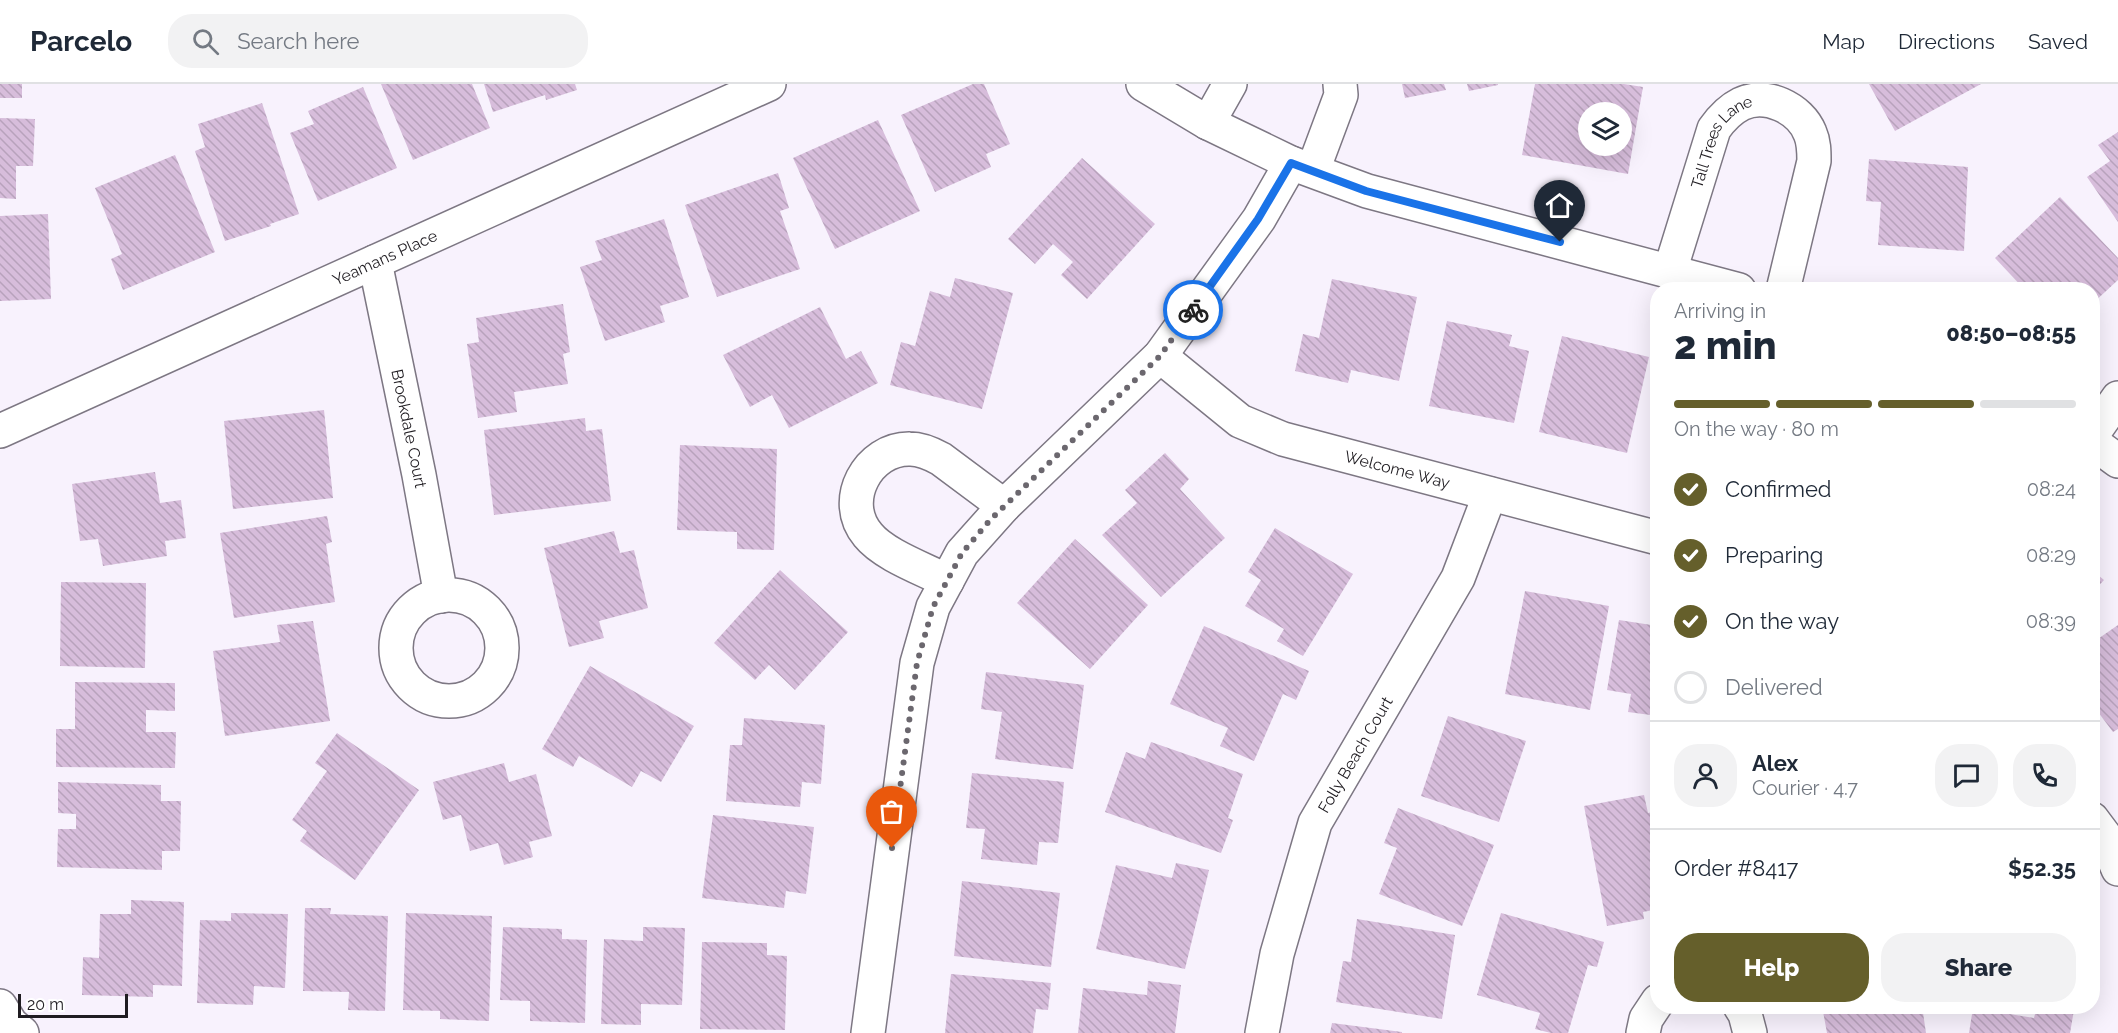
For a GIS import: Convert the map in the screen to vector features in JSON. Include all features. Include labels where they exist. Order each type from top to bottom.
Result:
[{"type":"street","name":"Yeamans Place","points":[[0,431],[769,84]]},
{"type":"street","points":[[1143,84],[1208,123],[1302,167],[1366,191],[1710,282]]},
{"type":"street","points":[[1208,123],[1230,84]]},
{"type":"street","points":[[868,1033],[917,663],[933,607],[962,553],[1004,506],[1160,356],[1258,219],[1302,167],[1341,95],[1340,84]]},
{"type":"street","name":"Tall Trees Lane","points":[[1670,271],[1714,129],[1723,116],[1742,103],[1762,100],[1793,110],[1802,120],[1813,141],[1814,161],[1785,282]]},
{"type":"street","name":"Brookdale Court","points":[[375,262],[419,475],[441,596]]},
{"type":"street","name":"Welcome Way","points":[[1160,356],[1240,421],[1283,439],[1650,536]]},
{"type":"street","points":[[2100,424],[2118,398]]},
{"type":"street","points":[[2100,448],[2118,461]]},
{"type":"street","points":[[947,581],[888,551],[868,536],[861,525],[857,509],[857,495],[862,478],[872,465],[890,453],[911,449],[941,459],[1004,506]]},
{"type":"street","name":"Folly Beach Court","points":[[1262,1033],[1277,954],[1315,823],[1458,578],[1490,494]]},
{"type":"street","points":[[2100,830],[2118,869]]},
{"type":"street","points":[[0,1006],[11,1024],[22,1033]]},
{"type":"street","points":[[1643,1033],[1650,1013]]},
{"type":"street","points":[[1745,1014],[1750,1033]]},
{"type":"building","points":[[0,84],[22,84],[22,98],[0,98]]},
{"type":"building","points":[[381,84],[472,84],[490,128],[413,160]]},
{"type":"building","points":[[484,84],[575,84],[577,90],[546,100],[545,95],[493,112]]},
{"type":"building","points":[[973,84],[984,84],[1010,144],[986,154],[991,167],[935,192],[901,115]]},
{"type":"building","points":[[1402,84],[1444,84],[1446,90],[1405,98]]},
{"type":"building","points":[[1467,84],[1498,84],[1498,85],[1469,91]]},
{"type":"building","points":[[1535,84],[1624,84],[1643,87],[1632,151],[1632,102],[1578,102],[1578,156],[1631,156],[1628,174],[1522,155]]},
{"type":"building","points":[[1869,84],[1981,84],[1895,131]]},
{"type":"building","points":[[363,87],[397,168],[318,201],[290,133],[314,124],[308,111]]},
{"type":"building","points":[[262,103],[299,214],[225,241],[195,151],[205,147],[198,124]]},
{"type":"building","points":[[0,118],[35,119],[33,166],[16,166],[16,199],[0,198]]},
{"type":"building","points":[[878,120],[920,211],[835,249],[793,158]]},
{"type":"building","points":[[2118,132],[2118,222],[2087,177],[2110,161],[2098,145]]},
{"type":"building","points":[[175,155],[215,252],[123,290],[111,259],[122,254],[95,188]]},
{"type":"building","points":[[1082,158],[1155,224],[1087,299],[1061,275],[1073,262],[1053,244],[1035,264],[1008,239]]},
{"type":"building","points":[[1869,159],[1968,167],[1964,251],[1878,245],[1881,202],[1866,201]]},
{"type":"building","points":[[778,173],[789,208],[780,211],[800,269],[717,297],[685,205]]},
{"type":"building","points":[[2060,197],[2118,258],[2118,280],[2100,297],[2100,282],[2018,282],[1995,258]]},
{"type":"building","points":[[48,214],[51,299],[0,301],[0,216]]},
{"type":"building","points":[[664,219],[689,297],[660,306],[665,322],[605,341],[580,267],[602,260],[595,241]]},
{"type":"building","points":[[955,278],[1013,293],[982,409],[890,385],[901,342],[915,346],[930,291],[950,297]]},
{"type":"building","points":[[1332,279],[1417,297],[1399,381],[1351,370],[1348,383],[1295,371],[1303,334],[1319,338]]},
{"type":"building","points":[[563,304],[570,352],[563,354],[568,384],[514,392],[517,412],[478,418],[467,344],[479,342],[476,318]]},
{"type":"building","points":[[820,307],[846,359],[861,351],[878,383],[789,428],[772,395],[750,407],[723,355]]},
{"type":"building","points":[[1447,321],[1512,335],[1509,346],[1529,351],[1514,423],[1429,406]]},
{"type":"building","points":[[1562,336],[1649,357],[1627,453],[1539,432]]},
{"type":"building","points":[[324,410],[333,498],[233,509],[224,421]]},
{"type":"building","points":[[585,418],[586,431],[602,429],[611,501],[494,515],[484,430]]},
{"type":"building","points":[[680,445],[777,449],[774,550],[737,549],[737,532],[677,530]]},
{"type":"building","points":[[1165,453],[1189,479],[1180,489],[1225,538],[1161,597],[1102,535],[1137,503],[1125,490]]},
{"type":"building","points":[[155,472],[160,503],[181,500],[186,538],[165,541],[167,556],[103,566],[98,539],[80,541],[72,484]]},
{"type":"building","points":[[327,516],[332,542],[326,544],[335,602],[234,618],[220,533]]},
{"type":"building","points":[[1275,528],[1353,574],[1303,656],[1277,641],[1284,629],[1245,606],[1261,580],[1248,572]]},
{"type":"building","points":[[614,531],[620,553],[634,550],[648,608],[599,621],[604,638],[569,647],[544,548]]},
{"type":"building","points":[[1075,539],[1148,605],[1090,669],[1017,603]]},
{"type":"building","points":[[780,570],[848,632],[795,690],[769,665],[755,680],[714,643]]},
{"type":"building","points":[[61,582],[146,583],[145,668],[60,666]]},
{"type":"building","points":[[1525,591],[1609,606],[1590,710],[1505,694]]},
{"type":"building","points":[[1619,620],[1650,625],[1650,715],[1628,712],[1631,694],[1607,690]]},
{"type":"building","points":[[313,621],[330,721],[225,736],[213,651],[280,642],[277,625]]},
{"type":"building","points":[[2118,625],[2118,729],[2113,732],[2100,715],[2100,637]]},
{"type":"building","points":[[1204,626],[1309,671],[1296,700],[1283,694],[1254,761],[1220,746],[1228,728],[1170,704]]},
{"type":"building","points":[[590,666],[694,726],[661,782],[641,771],[632,787],[579,756],[573,767],[542,749]]},
{"type":"building","points":[[986,672],[1084,685],[1073,769],[995,759],[1002,712],[981,709]]},
{"type":"building","points":[[75,682],[175,683],[175,711],[146,710],[146,732],[176,732],[175,768],[56,767],[56,729],[75,729]]},
{"type":"building","points":[[1448,716],[1526,741],[1499,822],[1421,796]]},
{"type":"building","points":[[744,718],[825,725],[821,784],[802,782],[800,807],[726,801],[730,745],[742,745]]},
{"type":"building","points":[[337,733],[419,790],[355,880],[300,841],[307,831],[292,820],[327,771],[315,763]]},
{"type":"building","points":[[1151,742],[1243,774],[1228,818],[1233,820],[1221,853],[1105,812],[1126,752],[1145,759]]},
{"type":"building","points":[[504,763],[509,782],[536,774],[552,836],[529,842],[533,857],[504,865],[498,843],[470,851],[461,815],[443,820],[433,782]]},
{"type":"building","points":[[972,773],[1064,782],[1058,843],[1039,842],[1037,865],[981,859],[985,829],[966,828]]},
{"type":"building","points":[[58,782],[161,785],[161,801],[181,801],[180,851],[162,851],[162,870],[57,867],[58,829],[76,829],[76,814],[58,813]]},
{"type":"building","points":[[1644,795],[1648,813],[1650,813],[1650,911],[1643,912],[1644,919],[1607,926],[1584,806]]},
{"type":"building","points":[[1398,808],[1494,845],[1462,926],[1379,894],[1397,848],[1384,843]]},
{"type":"building","points":[[713,815],[814,827],[806,894],[786,891],[784,908],[702,898]]},
{"type":"building","points":[[1176,863],[1209,870],[1185,969],[1096,949],[1116,865],[1172,878]]},
{"type":"building","points":[[962,881],[1060,893],[1051,967],[954,956]]},
{"type":"building","points":[[131,900],[184,902],[182,986],[153,985],[153,997],[82,995],[83,957],[99,958],[100,914],[131,914]]},
{"type":"building","points":[[305,908],[331,908],[330,914],[388,916],[385,1011],[348,1010],[349,992],[303,991]]},
{"type":"building","points":[[231,913],[288,914],[285,988],[254,986],[253,1005],[197,1003],[200,920],[231,921]]},
{"type":"building","points":[[406,913],[492,916],[489,1021],[440,1019],[440,1011],[403,1010]]},
{"type":"building","points":[[1501,913],[1604,942],[1597,967],[1588,965],[1568,1033],[1551,1033],[1535,1029],[1540,1013],[1477,995]]},
{"type":"building","points":[[1357,919],[1455,935],[1442,1019],[1336,1002],[1343,961],[1351,962]]},
{"type":"building","points":[[503,927],[562,929],[562,939],[587,940],[585,1023],[530,1021],[530,1001],[500,1000]]},
{"type":"building","points":[[643,927],[685,928],[682,1005],[641,1004],[641,1025],[601,1024],[604,939],[643,941]]},
{"type":"building","points":[[702,942],[767,943],[767,955],[787,956],[785,1030],[700,1029]]},
{"type":"building","points":[[951,974],[1051,983],[1048,1010],[1036,1009],[1033,1033],[945,1033]]},
{"type":"building","points":[[1148,981],[1181,985],[1175,1033],[1078,1033],[1083,988],[1147,995]]},
{"type":"building","points":[[1823,1014],[1923,1014],[1926,1033],[1827,1033]]},
{"type":"building","points":[[1972,1014],[2010,1014],[2034,1018],[2035,1014],[2073,1014],[2070,1033],[1969,1033]]},
{"type":"building","points":[[1332,1023],[1402,1032],[1402,1033],[1330,1033]]},
{"type":"way so far","points":[[892,848],[917,663],[933,607],[962,553],[991,519],[1160,356],[1193,310]]},
{"type":"route","points":[[1193,310],[1258,219],[1291,163],[1366,191],[1560,242]]}]
